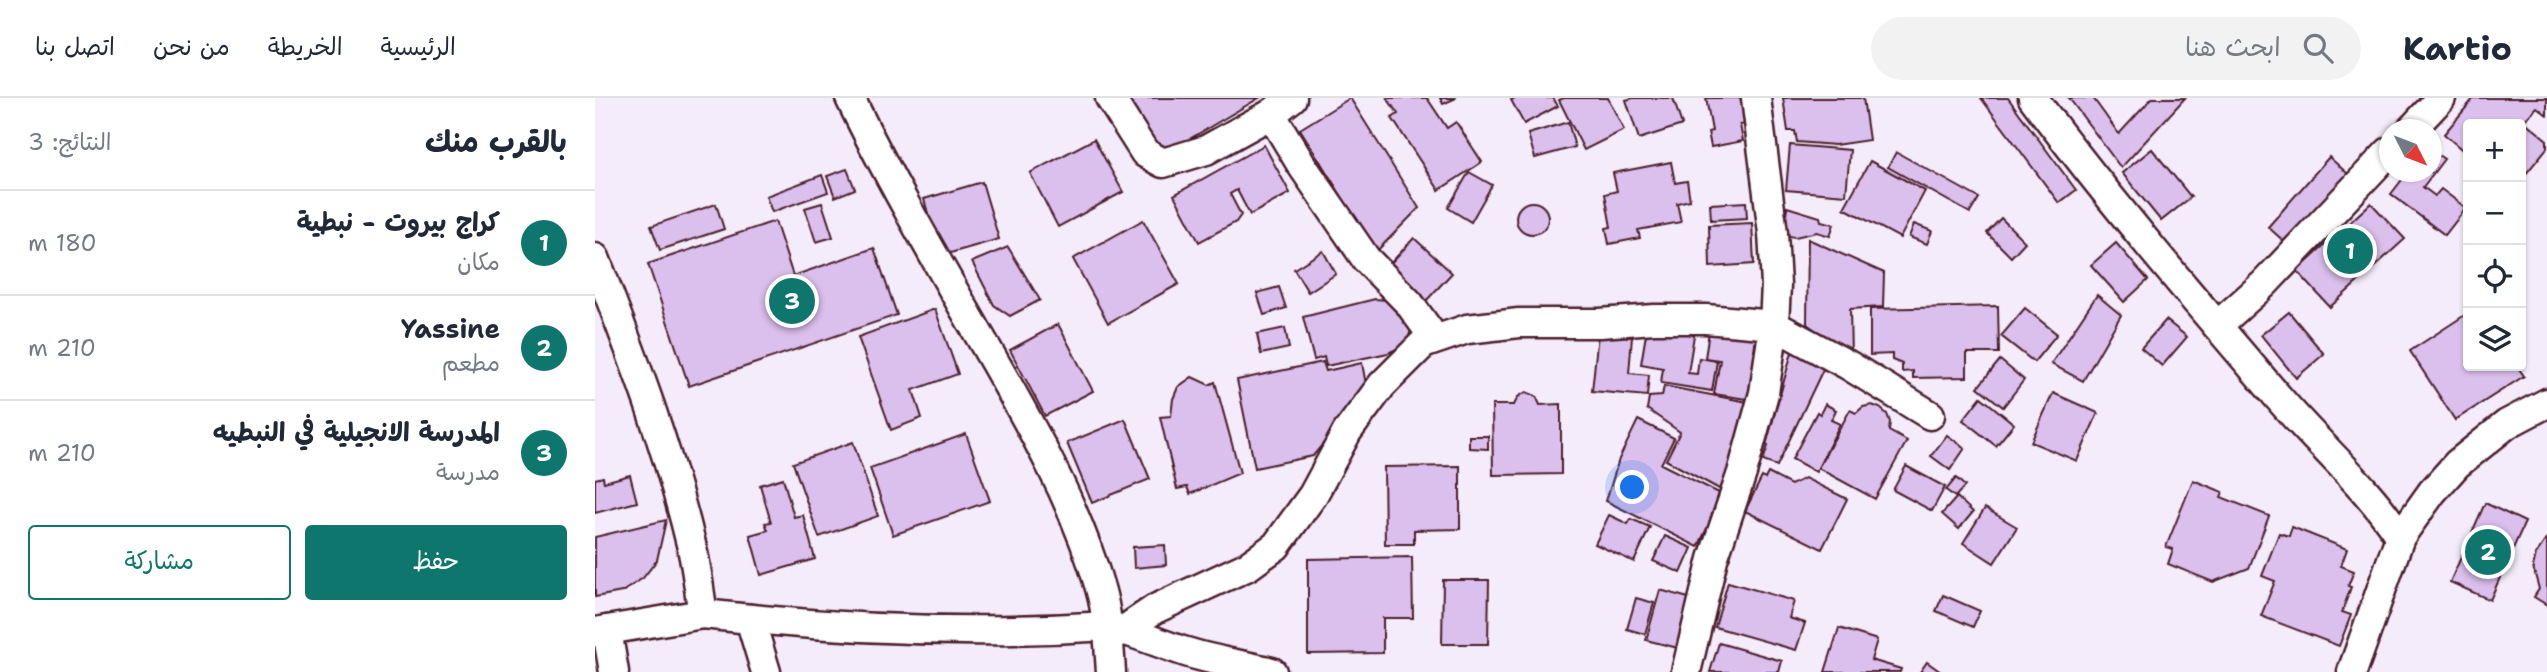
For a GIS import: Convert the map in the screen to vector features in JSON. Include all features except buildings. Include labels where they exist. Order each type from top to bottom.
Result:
[{"type":"street","points":[[850,98],[931,250],[1014,395],[1067,497],[1116,628],[1111,672]]},
{"type":"street","points":[[1110,98],[1145,153],[1163,163],[1206,150],[1281,106],[1314,183],[1366,258],[1409,303],[1436,339]]},
{"type":"street","points":[[1686,672],[1713,559],[1742,473],[1763,393],[1774,325],[1776,285],[1773,233],[1756,98]]},
{"type":"street","points":[[2033,98],[2079,160],[2217,326],[2386,515],[2400,537]]},
{"type":"street","points":[[2421,119],[2441,98]]},
{"type":"street","points":[[2217,326],[2264,284],[2379,163]]},
{"type":"street","points":[[595,258],[640,377],[670,471],[692,546],[703,614]]},
{"type":"street","points":[[1116,628],[1248,566],[1276,546],[1313,495],[1347,432],[1382,385],[1423,344],[1467,330],[1519,323],[1706,319],[1774,325],[1848,365],[1930,415]]},
{"type":"street","points":[[2352,672],[2400,537],[2432,492],[2457,464],[2507,424],[2547,402]]},
{"type":"street","points":[[614,672],[601,631],[703,614],[950,630],[1116,628],[1191,653],[1272,672]]},
{"type":"street","points":[[750,619],[766,672]]},
{"type":"place","name":"كراج بيروت - نبطية","points":[[2350,251]]},
{"type":"place","name":"المدرسة الانجيلية في النبطيه","points":[[792,301]]},
{"type":"place","name":"Yassine","points":[[2488,552]]}]
